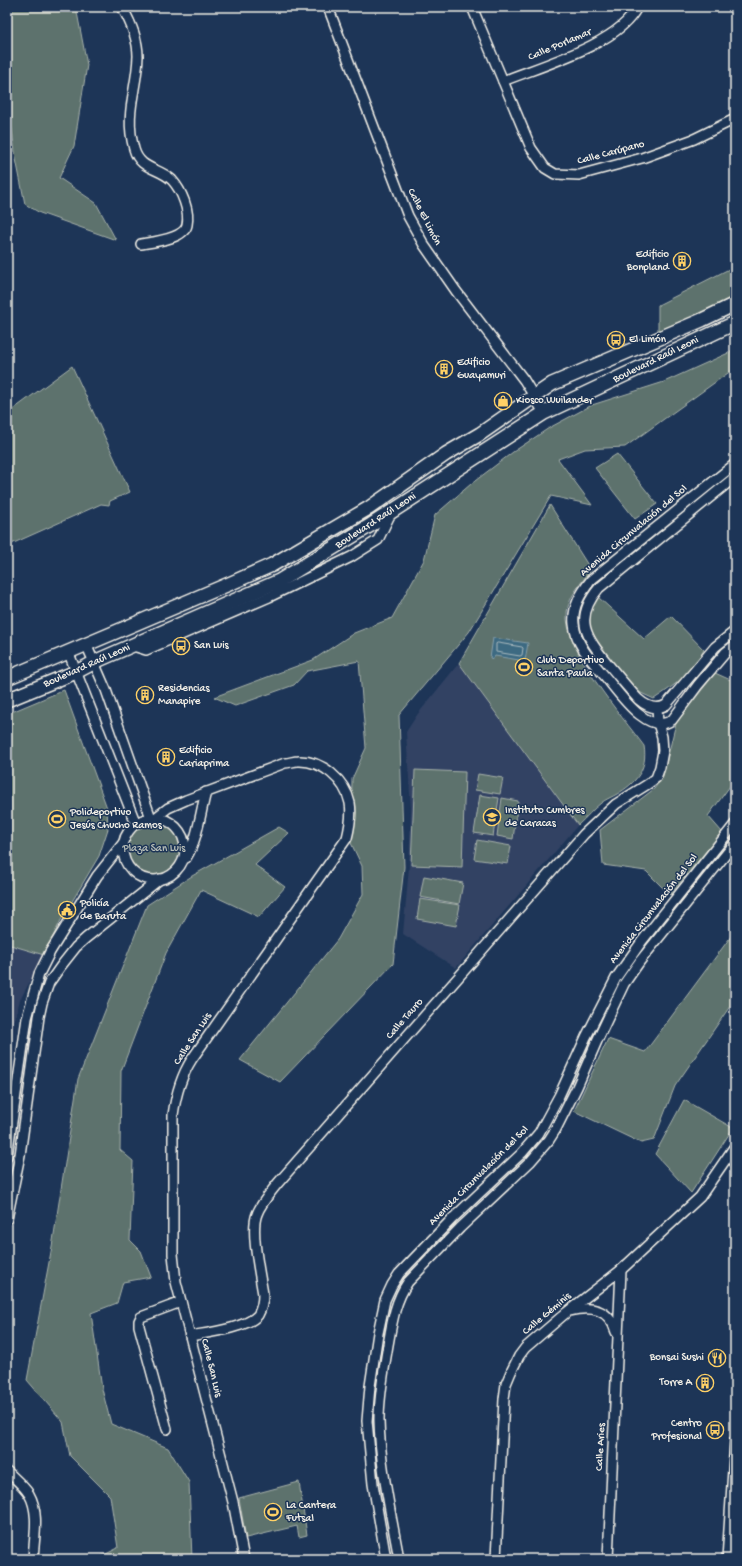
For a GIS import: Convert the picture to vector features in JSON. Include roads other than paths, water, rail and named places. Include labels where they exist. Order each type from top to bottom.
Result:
[{"type":"main road","name":"Boulevard Raúl Leoni","points":[[7,678],[229,584],[272,564],[369,508],[446,454],[480,434],[552,384],[735,304]]},
{"type":"main road","name":"Boulevard Raúl Leoni","points":[[7,700],[76,672],[279,581],[544,413],[735,323]]},
{"type":"street","points":[[122,7],[128,18],[136,41],[138,55],[129,121],[135,152],[140,162],[172,181],[186,204],[186,227],[180,234],[164,240],[141,244]]},
{"type":"street","name":"Calle El Limón","points":[[328,7],[408,216],[424,245],[456,291],[524,380],[544,413]]},
{"type":"street","name":"Calle Carúpano","points":[[472,7],[531,148],[545,168],[555,174],[579,175],[642,158],[694,139],[735,119]]},
{"type":"street","name":"Calle Porlamar","points":[[503,81],[581,52],[621,28],[633,15],[637,7]]},
{"type":"street","name":"Avenida Circunvalación del Sol","points":[[658,723],[647,719],[631,707],[586,653],[575,633],[574,614],[576,604],[579,596],[591,580],[735,464]]},
{"type":"street","name":"Avenida Circunvalación del Sol","points":[[657,708],[644,704],[638,699],[594,647],[585,630],[584,615],[586,608],[592,595],[599,588],[735,477]]},
{"type":"street","points":[[657,708],[662,708],[666,705],[715,647],[735,631]]},
{"type":"street","points":[[86,644],[106,690],[153,818]]},
{"type":"street","points":[[658,723],[668,723],[672,720],[698,685],[726,652],[735,645]]},
{"type":"street","points":[[68,651],[136,824]]},
{"type":"street","name":"Calle Tauro","points":[[190,1336],[244,1324],[257,1316],[263,1302],[264,1294],[255,1236],[255,1222],[257,1213],[262,1204],[278,1183],[570,848],[616,804],[656,778],[663,751],[657,708]]},
{"type":"street","name":"Calle San Luis","points":[[153,818],[168,808],[206,792],[285,763],[298,761],[321,766],[337,779],[344,787],[348,796],[351,815],[347,838],[192,1059],[181,1080],[173,1115],[173,1254],[176,1282],[233,1502],[244,1559]]},
{"type":"street","points":[[7,1219],[20,1154],[42,1003],[49,983],[65,961],[86,938],[160,879],[173,873],[191,848],[206,792]]},
{"type":"street","points":[[160,879],[147,879],[135,873],[126,862],[123,849],[124,842],[128,832],[136,824],[153,818],[167,821],[177,828],[185,844],[182,862]]},
{"type":"street","name":"Avenida Circunvalación del Sol","points":[[386,1559],[377,1509],[368,1437],[368,1406],[374,1353],[381,1315],[385,1300],[392,1284],[399,1274],[452,1219],[522,1153],[539,1133],[559,1096],[586,1037],[616,978],[642,941],[735,824]]},
{"type":"street","points":[[7,1156],[27,1018],[38,974],[97,876],[124,842]]},
{"type":"street","name":"Avenida Circunvalación del Sol","points":[[399,1559],[380,1435],[380,1405],[386,1354],[393,1317],[403,1290],[408,1282],[460,1228],[530,1162],[549,1140],[577,1087],[624,984],[640,961],[735,843]]},
{"type":"street","name":"Calle Géminis","points":[[496,1559],[504,1399],[506,1384],[519,1356],[525,1348],[621,1270],[700,1197],[735,1146]]},
{"type":"street","name":"Calle Aries","points":[[608,1559],[621,1270]]},
{"type":"street","points":[[167,1429],[139,1326],[139,1321],[141,1317],[181,1302]]},
{"type":"street","name":"Calle Aries","points":[[568,1312],[584,1309],[602,1312],[612,1321],[618,1337]]},
{"type":"street","points":[[727,1559],[735,1440]]},
{"type":"street","points":[[7,1471],[28,1493],[33,1504],[35,1518],[33,1559]]},
{"type":"street","points":[[377,1509],[390,1507]]},
{"type":"water","points":[[493,638],[528,643],[525,661],[495,656],[493,659],[490,658]]},
{"type":"place","name":"Edificio Bonpland","points":[[682,261]]},
{"type":"place","name":"El Limón","points":[[616,340]]},
{"type":"place","name":"Edificio Guayamuri","points":[[444,369]]},
{"type":"place","name":"Kiosco Wuilander","points":[[503,401]]},
{"type":"place","name":"San Luis","points":[[181,646]]},
{"type":"place","name":"Club Deportivo Santa Paula","points":[[524,667]]},
{"type":"place","name":"Residencias Manapire","points":[[145,695]]},
{"type":"place","name":"Edificio Cariaprima","points":[[166,757]]},
{"type":"place","name":"Instituto Cumbres de Caracas","points":[[492,817]]},
{"type":"place","name":"Polideportivo Jesús Chucho Ramos","points":[[57,819]]},
{"type":"place","name":"Policía de Baruta","points":[[67,910]]},
{"type":"place","name":"Bonsai Sushi","points":[[717,1358]]},
{"type":"place","name":"Torre A","points":[[705,1383]]},
{"type":"place","name":"Centro Profesional","points":[[715,1430]]},
{"type":"place","name":"La Cantera Futsal","points":[[273,1512]]},
{"type":"park label","name":"Plaza San Luis","points":[[154,849]]}]
